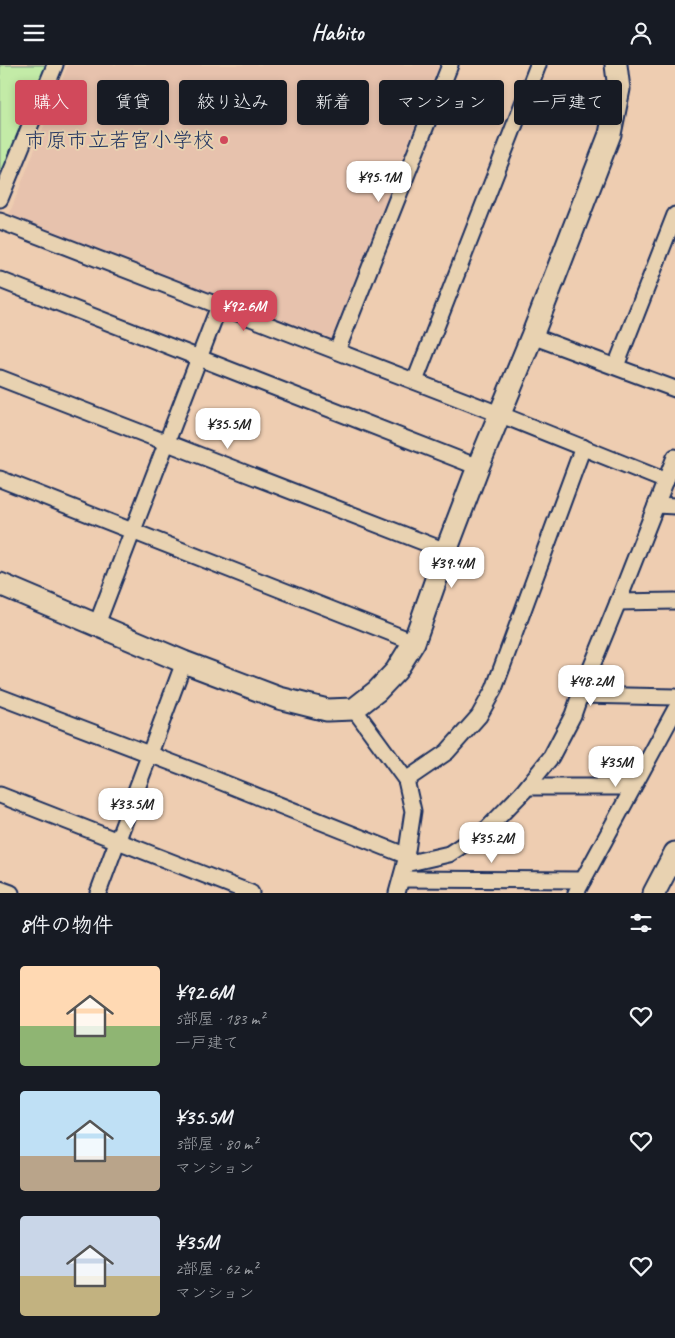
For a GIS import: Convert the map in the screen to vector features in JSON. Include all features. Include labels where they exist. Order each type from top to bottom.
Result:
[{"type":"street","points":[[0,199],[55,65]]},
{"type":"street","points":[[337,351],[450,65]]},
{"type":"street","points":[[415,381],[538,65]]},
{"type":"street","points":[[0,584],[184,661],[279,698],[327,710],[354,709],[377,691],[396,671],[414,642],[478,467],[532,336],[610,134],[619,89],[616,65]]},
{"type":"street","points":[[616,366],[675,215]]},
{"type":"street","points":[[0,221],[415,381],[666,481]]},
{"type":"street","points":[[0,280],[478,467]]},
{"type":"street","points":[[97,625],[220,306]]},
{"type":"street","points":[[532,336],[675,389]]},
{"type":"street","points":[[0,377],[446,551]]},
{"type":"street","points":[[406,781],[447,752],[479,716],[494,689],[584,447]]},
{"type":"street","points":[[403,873],[449,854],[486,829],[528,787],[552,757],[573,715],[675,457]]},
{"type":"street","points":[[0,479],[414,642]]},
{"type":"street","points":[[656,505],[675,506]]},
{"type":"street","points":[[618,602],[675,601]]},
{"type":"street","points":[[98,893],[184,661]]},
{"type":"street","points":[[580,695],[675,697]]},
{"type":"street","points":[[0,697],[150,755],[403,873],[579,886],[675,710]]},
{"type":"street","points":[[354,709],[406,781],[413,811],[403,873]]},
{"type":"street","points":[[528,787],[633,787]]},
{"type":"street","points":[[0,795],[251,893]]},
{"type":"street","points":[[654,893],[675,853]]},
{"type":"street","points":[[0,889],[11,893]]},
{"type":"shaded area","name":"市原市立若宮小学校","points":[[68,65],[439,65],[433,80],[379,80],[379,125],[415,125],[331,340],[9,215],[44,125],[87,125],[87,80],[62,80]]},
{"type":"green space","points":[[0,65],[55,65],[49,80],[15,80],[15,125],[30,125],[0,199]]},
{"type":"place","name":"市原市立若宮小学校","points":[[224,140]]}]
